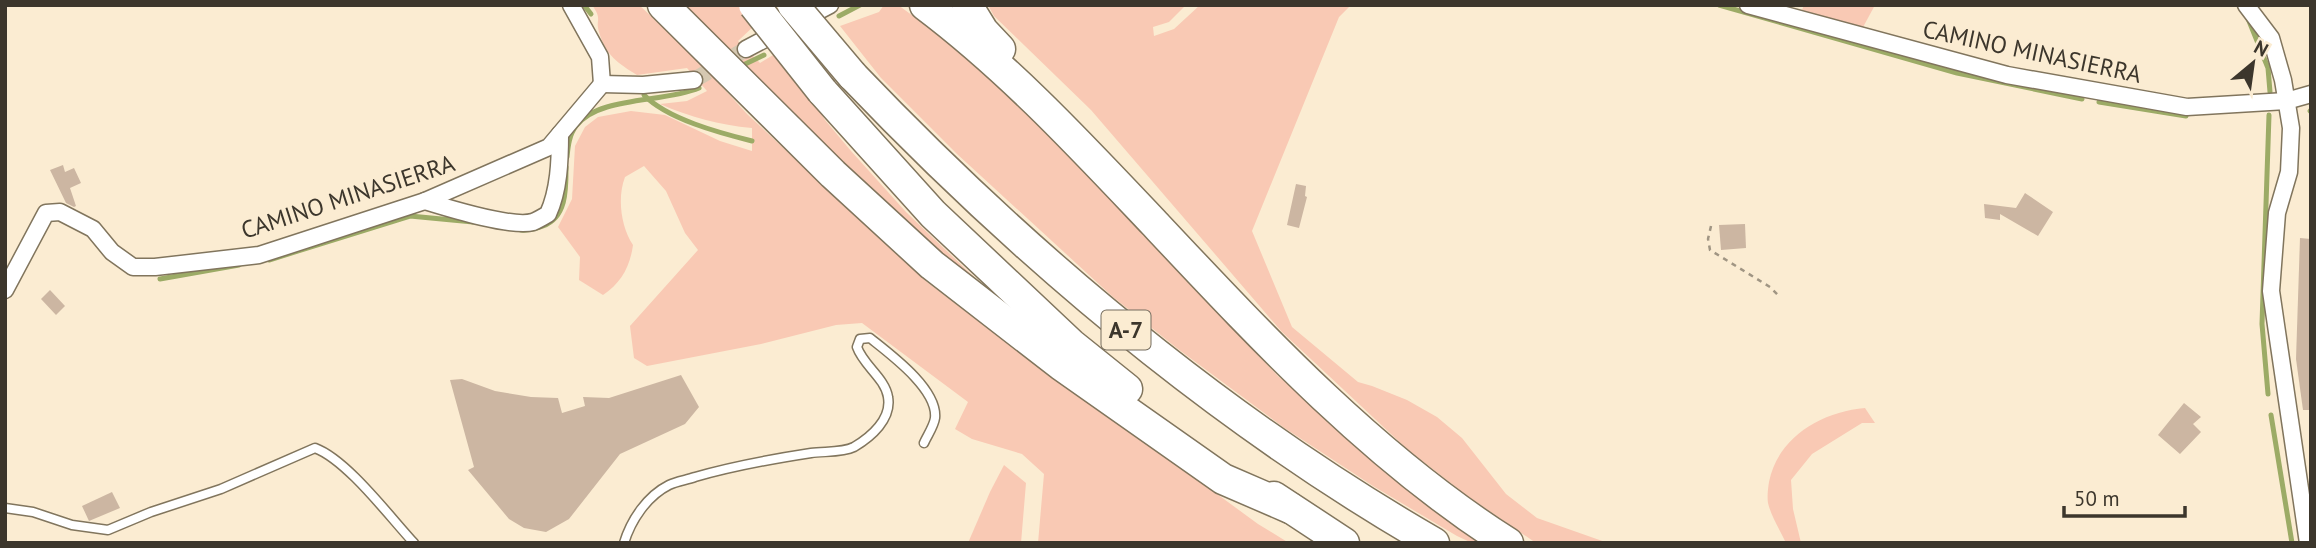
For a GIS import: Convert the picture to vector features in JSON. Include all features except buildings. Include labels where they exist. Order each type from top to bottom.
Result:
[{"type":"highway","points":[[663,5],[833,174],[932,265],[1061,365],[1223,479],[1290,508]]},
{"type":"highway","name":"A-7","points":[[754,5],[822,92],[933,214],[1071,344],[1222,462],[1344,543]]},
{"type":"highway","name":"A-7","points":[[793,5],[852,75],[929,155],[1113,320],[1243,420],[1382,513],[1434,543]]},
{"type":"highway","points":[[925,5],[1006,72],[1070,134],[1231,305],[1327,400],[1406,469],[1508,543]]},
{"type":"highway","points":[[967,5],[983,31],[1049,100],[1070,134]]},
{"type":"street","points":[[571,5],[600,57],[602,84],[643,85],[694,80]]},
{"type":"street","points":[[746,49],[830,5]]},
{"type":"street","name":"CAMINO MINASIERRA","points":[[1748,5],[2020,77],[2187,107],[2286,102],[2311,94]]},
{"type":"street","points":[[2246,5],[2271,38],[2283,80],[2291,128],[2289,172],[2277,213],[2272,291],[2308,543]]},
{"type":"street","name":"CAMINO MINASIERRA","points":[[5,290],[46,213],[60,212],[93,229],[112,252],[133,267],[259,255],[425,201],[549,147],[602,84]]},
{"type":"street","points":[[425,201],[457,211],[519,222],[532,222],[548,215],[554,200],[560,134]]},
{"type":"lane","points":[[624,543],[627,532],[644,504],[669,485],[721,470],[814,452],[851,449],[870,435],[881,425],[887,413],[888,396],[860,356],[857,347],[860,339],[870,338],[881,346],[912,374],[931,397],[935,417],[924,443]]},
{"type":"lane","points":[[5,508],[33,512],[72,525],[108,530],[150,512],[221,489],[315,448],[328,453],[348,472],[414,543]]},
{"type":"path","points":[[1711,226],[1708,239],[1710,250],[1770,287],[1780,297]]},
{"type":"shaded area","points":[[592,5],[639,5],[695,57],[747,114],[927,282],[1057,381],[1105,412],[1258,524],[1289,543],[1038,543],[1044,474],[1022,454],[972,439],[955,429],[968,402],[862,323],[836,325],[761,344],[647,366],[634,358],[630,326],[698,250],[685,233],[666,191],[644,166],[625,177],[621,194],[626,230],[633,245],[624,274],[603,295],[579,280],[580,257],[558,227],[572,199],[575,146],[585,127],[598,117],[631,111],[665,115],[720,141],[752,151],[752,128],[705,120],[660,104],[687,101],[707,91],[687,68],[637,75],[618,62],[602,40],[598,17]]},
{"type":"shaded area","points":[[681,5],[740,5],[755,25],[738,41],[760,63],[778,52],[812,97],[825,120],[851,151],[906,212],[1017,318],[912,235]]},
{"type":"shaded area","points":[[884,5],[898,5],[968,56],[1064,147],[1278,376],[1389,470],[1487,543],[1472,543],[1457,536],[1373,486],[1283,427],[1113,297],[957,154],[881,78],[840,26],[879,12]]},
{"type":"shaded area","points":[[988,5],[1186,5],[1169,22],[1153,27],[1154,36],[1174,29],[1200,5],[1351,5],[1339,17],[1252,231],[1292,327],[1358,382],[1407,400],[1437,417],[1462,438],[1506,494],[1537,518],[1608,543],[1536,543],[1466,495],[1407,449],[1282,332],[1091,110],[994,16]]},
{"type":"shaded area","points":[[1804,5],[1875,5],[1862,29],[1802,10]]},
{"type":"shaded area","points":[[1865,408],[1875,423],[1862,423],[1812,454],[1791,480],[1793,509],[1801,543],[1786,543],[1768,501],[1769,482],[1782,452],[1792,440],[1818,421],[1849,410]]},
{"type":"shaded area","points":[[1004,465],[1026,483],[1021,543],[968,543],[990,492]]},
{"type":"waterway","points":[[584,5],[591,14]]},
{"type":"waterway","points":[[839,16],[860,5]]},
{"type":"waterway","points":[[1719,5],[1957,73],[2082,99]]},
{"type":"waterway","points":[[2247,16],[2268,68],[2270,92]]},
{"type":"waterway","points":[[741,66],[764,55]]},
{"type":"waterway","points":[[567,157],[572,133],[586,116],[615,105],[685,93],[699,88]]},
{"type":"waterway","points":[[644,95],[654,104],[680,118],[752,141]]},
{"type":"waterway","points":[[2099,102],[2186,116]]},
{"type":"waterway","points":[[2268,394],[2262,324],[2269,115]]},
{"type":"waterway","points":[[521,230],[543,226],[557,216],[564,201],[566,167]]},
{"type":"waterway","points":[[269,260],[410,216],[473,222]]},
{"type":"waterway","points":[[160,279],[239,265]]},
{"type":"waterway","points":[[2271,415],[2292,543]]},
{"type":"tunnel","points":[[694,80],[746,49]]}]
